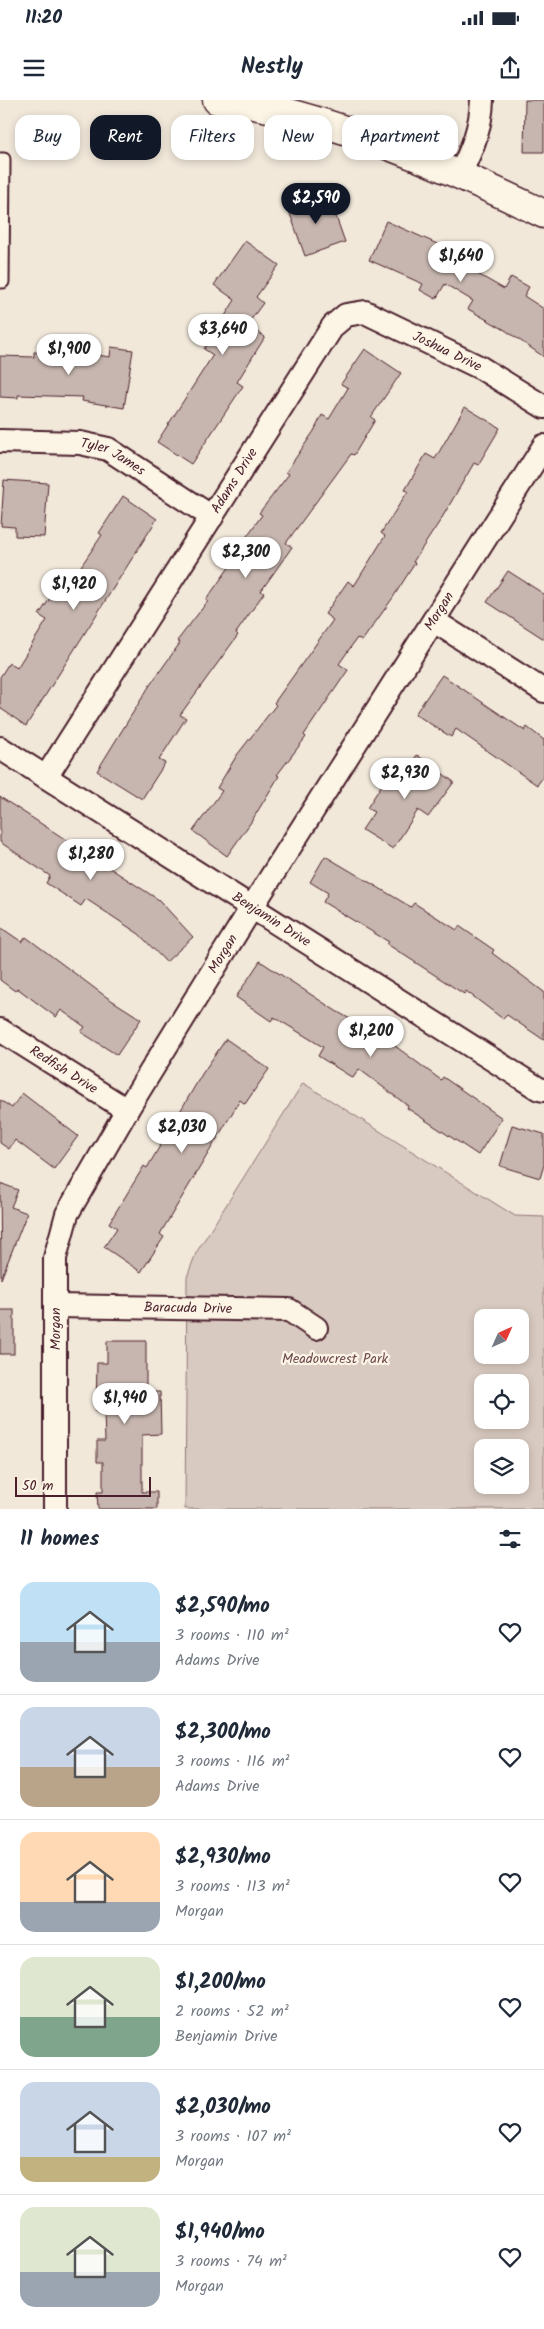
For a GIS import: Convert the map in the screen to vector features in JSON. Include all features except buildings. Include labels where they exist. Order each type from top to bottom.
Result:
[{"type":"main road","points":[[217,100],[280,110],[372,140],[460,174],[544,214]]},
{"type":"street","points":[[460,174],[478,136],[482,116],[482,100]]},
{"type":"street","name":"Joshua Drive","points":[[346,315],[365,312],[481,368],[544,407]]},
{"type":"street","name":"Adams Drive","points":[[46,777],[334,326],[346,315]]},
{"type":"street","name":"Tyler James","points":[[0,441],[80,442],[108,449],[212,517]]},
{"type":"street","name":"Morgan","points":[[55,1509],[55,1258],[66,1214],[127,1110],[252,907],[544,446]]},
{"type":"street","points":[[434,620],[544,691]]},
{"type":"street","name":"Benjamin Drive","points":[[0,748],[539,1089],[544,1090]]},
{"type":"street","name":"Redfish Drive","points":[[0,1030],[127,1110]]},
{"type":"street","name":"Baracuda Drive","points":[[56,1306],[290,1310],[316,1328]]},
{"type":"lane","points":[[0,159],[4,159],[3,282],[0,282]]},
{"type":"green space","name":"Meadowcrest Park","points":[[303,1083],[515,1216],[544,1217],[544,1509],[185,1509],[187,1277],[196,1253]]}]
